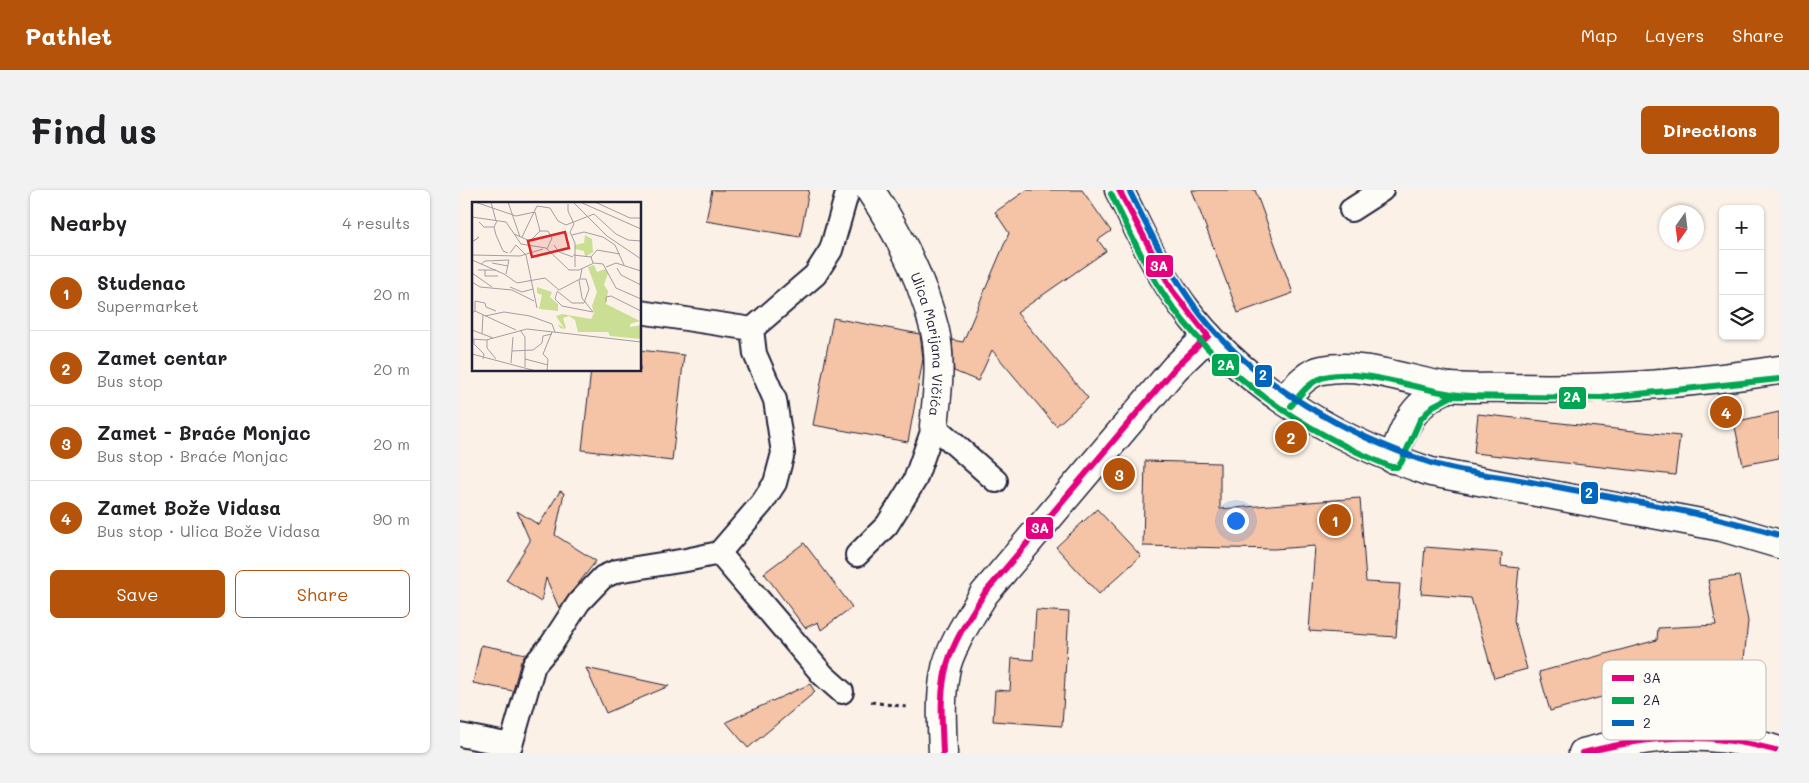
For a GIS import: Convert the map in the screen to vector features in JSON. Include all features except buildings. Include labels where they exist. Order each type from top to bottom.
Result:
[{"type":"street","name":"Ulica Marijana Vičića","points":[[870,190],[907,252],[935,333],[938,374],[934,426]]},
{"type":"street","points":[[1119,190],[1172,290],[1208,336],[1241,366],[1284,400],[1350,439],[1393,459],[1431,472],[1722,527],[1779,544]]},
{"type":"street","points":[[943,753],[942,718],[945,671],[962,633],[984,594],[1175,368],[1208,336]]},
{"type":"street","points":[[1284,400],[1301,381],[1320,370],[1345,367],[1380,371],[1450,387],[1600,389],[1747,375],[1779,370]]},
{"type":"street","points":[[1393,459],[1415,410],[1431,395],[1450,387]]},
{"type":"street","points":[[1584,753],[1617,744],[1644,740]]},
{"type":"street","points":[[1739,740],[1779,752]]},
{"type":"lane","points":[[641,312],[752,329],[814,275],[831,250],[848,190]]},
{"type":"lane","points":[[1352,210],[1382,190]]},
{"type":"lane","points":[[460,735],[511,745],[534,665],[551,645],[580,602],[603,577],[617,570],[719,553],[762,503],[774,483],[783,453],[775,400],[755,354],[752,329]]},
{"type":"lane","points":[[857,556],[887,525],[915,480],[934,426]]},
{"type":"lane","name":"Ulica Marijana Vičića","points":[[934,426],[996,482]]},
{"type":"lane","points":[[719,553],[823,676],[842,692]]},
{"type":"path","points":[[842,692],[866,701],[909,708],[910,716]]},
{"type":"transit line","name":"3A","points":[[1119,190],[1172,290],[1208,336]]},
{"type":"transit line","name":"2","points":[[1129,190],[1180,285],[1201,315],[1224,341],[1276,386],[1336,423],[1399,452],[1431,463],[1468,472],[1656,506],[1748,526],[1779,535]]},
{"type":"transit line","name":"2A","points":[[1111,194],[1156,283],[1185,324],[1210,350],[1236,375],[1295,418],[1358,453],[1391,467],[1397,467],[1401,463],[1420,420],[1433,406],[1452,396],[1601,398],[1779,379]]},
{"type":"transit line","name":"3A","points":[[943,753],[942,698],[944,676],[958,637],[984,594],[1175,368],[1208,336]]},
{"type":"transit line","name":"2A","points":[[1291,406],[1317,380],[1339,375],[1377,378],[1457,395],[1475,396]]},
{"type":"transit line","name":"3A","points":[[1583,753],[1649,740]]},
{"type":"transit line","name":"3A","points":[[1729,740],[1779,751]]},
{"type":"place","name":"Zamet Bože Vidasa","points":[[1726,412]]},
{"type":"place","name":"Zamet centar","points":[[1291,437]]},
{"type":"place","name":"Zamet - Braće Monjac","points":[[1119,474]]},
{"type":"place","name":"Studenac","points":[[1335,520]]}]
